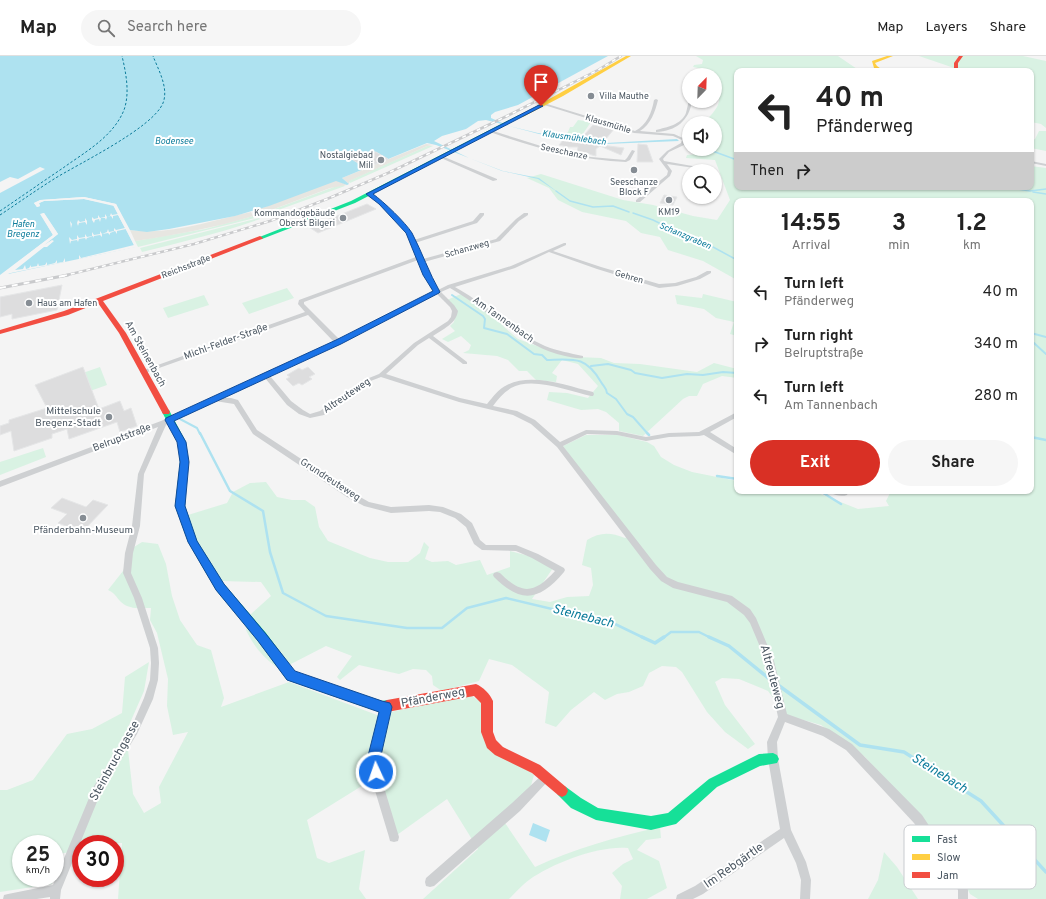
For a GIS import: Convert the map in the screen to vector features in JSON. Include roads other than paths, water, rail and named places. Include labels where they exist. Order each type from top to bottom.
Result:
[{"type":"main road","name":"Reichsstraße","points":[[0,332],[31,324],[99,300],[304,222],[369,194],[504,125],[617,64],[628,56]]},
{"type":"main road","points":[[878,65],[890,56]]},
{"type":"main road","points":[[956,68],[956,63],[961,56]]},
{"type":"main road","name":"Am Steinenbach","points":[[99,300],[122,333],[143,372],[166,421]]},
{"type":"main road","name":"Pfänderweg","points":[[166,421],[182,442],[184,462],[180,506],[193,542],[220,587],[262,637],[291,676],[382,707],[476,690],[487,701],[487,732],[491,744],[499,751],[526,763],[546,777],[576,803],[596,814],[651,822],[671,819],[713,783],[744,766],[759,760],[773,759]]},
{"type":"street","points":[[635,132],[642,129],[650,118],[656,100]]},
{"type":"street","name":"Klausmühle","points":[[543,104],[635,132],[674,135],[684,140],[684,144],[669,150],[664,155],[661,159],[664,162]]},
{"type":"street","points":[[651,133],[672,127],[683,120],[689,112],[689,108]]},
{"type":"street","name":"Seeschanze","points":[[491,131],[540,147],[579,156],[626,161],[629,159],[633,151]]},
{"type":"street","points":[[442,157],[495,180]]},
{"type":"street","points":[[664,162],[682,165]]},
{"type":"street","points":[[638,200],[669,175],[670,171],[664,162]]},
{"type":"street","points":[[1034,163],[1046,165]]},
{"type":"street","points":[[369,194],[379,200],[408,232],[436,292],[452,306],[455,314],[450,322],[416,344],[381,375]]},
{"type":"street","points":[[412,242],[476,222],[482,214]]},
{"type":"street","name":"Schanzweg","points":[[420,259],[498,240],[506,233],[517,219],[526,214]]},
{"type":"street","points":[[436,292],[450,286],[507,269],[564,244]]},
{"type":"street","name":"Gehren","points":[[550,251],[599,268],[660,286],[675,285],[698,278],[709,272]]},
{"type":"street","points":[[338,342],[300,303],[303,299],[420,259]]},
{"type":"street","name":"Am Tannenbach","points":[[450,286],[487,309],[531,341],[552,350],[581,357]]},
{"type":"street","name":"Belruptstraße","points":[[0,484],[166,421],[338,342],[436,292]]},
{"type":"street","name":"Michl-Felder-Straße","points":[[143,372],[310,312]]},
{"type":"street","points":[[429,336],[466,363]]},
{"type":"street","name":"Altreuteweg","points":[[266,375],[289,403],[301,412],[310,416],[322,413],[366,382],[381,375],[438,394],[526,417],[558,445],[664,579],[676,585],[729,599],[746,612],[753,621],[764,644],[774,677],[783,717],[826,732],[849,747],[918,819],[922,825]]},
{"type":"street","points":[[488,407],[497,395],[509,385],[526,382],[556,384],[591,394]]},
{"type":"street","name":"Grundreuteweg","points":[[215,399],[219,401],[232,400],[236,402],[255,432],[350,495],[367,504],[391,510],[429,508],[440,509],[458,516],[468,525],[477,542],[485,548],[516,548],[561,570],[548,584],[538,591],[523,592],[513,589],[498,575]]},
{"type":"street","points":[[558,445],[586,432],[617,433],[646,439],[669,435],[699,434],[734,416]]},
{"type":"street","name":"Steinbruchgasse","points":[[56,894],[97,789],[134,731],[148,699],[154,680],[154,648],[138,598],[127,573],[129,553],[136,526],[141,474],[166,421]]},
{"type":"street","points":[[705,432],[734,450]]},
{"type":"street","points":[[386,707],[373,760],[378,784],[394,837]]},
{"type":"street","points":[[783,717],[772,742],[773,759],[786,831],[801,862],[806,880],[805,899]]},
{"type":"street","points":[[430,882],[516,807],[546,777]]},
{"type":"street","name":"Im Rebgärtle","points":[[681,899],[699,890],[786,831]]},
{"type":"street","name":"Altreuteweg","points":[[962,889],[963,899]]},
{"type":"street","points":[[8,899],[56,894]]},
{"type":"water","name":"Bodensee","points":[[0,56],[608,56],[518,105],[495,112],[491,115],[491,118],[509,126],[538,133],[606,143],[677,139],[679,141],[606,144],[539,134],[486,120],[478,121],[466,129],[442,136],[434,141],[469,158],[427,143],[342,178],[349,184],[347,185],[336,181],[269,206],[235,216],[147,232],[130,230],[116,204],[84,197],[40,200],[34,203],[37,207],[40,206],[39,203],[44,201],[84,199],[113,205],[135,247],[8,274],[58,234],[44,213],[41,214],[53,235],[0,275],[0,193],[45,169],[40,167],[18,179],[10,177],[0,182]]},
{"type":"water","points":[[469,158],[503,171],[539,178],[559,193],[538,179],[502,171]]},
{"type":"water","points":[[533,823],[550,830],[546,842],[529,835]]},
{"type":"waterway","name":"Klausmühlebach","points":[[722,154],[734,159]]},
{"type":"waterway","name":"Klausmühlebach","points":[[1024,190],[1030,191],[1046,189]]},
{"type":"waterway","name":"Schanzgraben","points":[[556,191],[570,201],[593,207],[613,206],[629,212]]},
{"type":"waterway","name":"Klausmühlebach","points":[[1033,192],[1046,194]]},
{"type":"waterway","name":"Schanzgraben","points":[[633,213],[653,220],[706,246],[713,247],[734,258]]},
{"type":"waterway","points":[[452,295],[483,316],[485,319],[484,328],[507,334],[534,354],[542,355],[547,360],[572,360],[584,363],[590,367],[607,393],[616,399],[627,414],[633,417],[648,434]]},
{"type":"waterway","points":[[1034,334],[1046,337]]},
{"type":"waterway","name":"Schanzgraben","points":[[1034,343],[1046,354]]},
{"type":"waterway","points":[[591,366],[608,364],[631,370],[635,373],[662,378],[687,374],[703,375],[723,372],[734,373]]},
{"type":"waterway","name":"Steinebach","points":[[180,419],[197,428],[200,434]]},
{"type":"waterway","name":"Steinebach","points":[[200,433],[230,491],[263,511],[270,552],[283,593],[326,616],[407,628],[442,628],[467,608],[506,598],[615,624],[644,638]]},
{"type":"waterway","points":[[1034,438],[1046,440]]},
{"type":"waterway","points":[[717,476],[734,479]]},
{"type":"waterway","points":[[825,494],[841,504]]},
{"type":"waterway","name":"Steinebach","points":[[663,638],[671,632],[699,632],[709,637]]},
{"type":"waterway","name":"Steinebach","points":[[642,637],[655,643],[664,637]]},
{"type":"waterway","name":"Steinebach","points":[[709,637],[729,646],[772,681]]},
{"type":"waterway","name":"Steinebach","points":[[778,685],[860,745],[904,752],[981,801],[1003,825]]},
{"type":"waterway","name":"Steinebach","points":[[1036,861],[1046,872]]},
{"type":"railway","points":[[64,276],[194,244],[270,221],[327,199],[388,173],[507,116],[598,70],[621,56]]},
{"type":"railway","points":[[64,276],[68,275]]},
{"type":"railway","points":[[0,288],[64,276]]},
{"type":"place","name":"Villa Mauthe","points":[[591,96]]},
{"type":"place","name":"Nostalgiebad Mili","points":[[381,160]]},
{"type":"place","name":"Seeschanze Block F","points":[[634,170]]},
{"type":"place","name":"KM19","points":[[669,200]]},
{"type":"place","name":"Kommandogebäude Oberst Bilgeri","points":[[343,218]]},
{"type":"place","name":"Haus am Hafen","points":[[29,303]]},
{"type":"place","name":"Mittelschule Bregenz-Stadt","points":[[109,417]]},
{"type":"place","name":"Pfänderbahn-Museum","points":[[83,518]]},
{"type":"water label","name":"Hafen Bregenz","points":[[23,230]]}]
